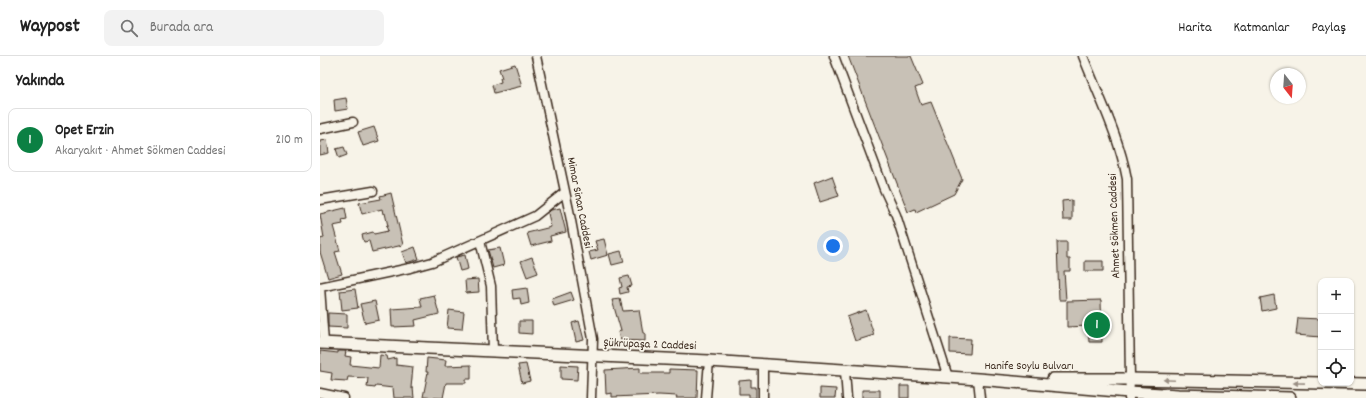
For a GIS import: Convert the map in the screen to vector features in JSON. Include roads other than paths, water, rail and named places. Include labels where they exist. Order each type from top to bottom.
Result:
[{"type":"main road","name":"Şükrüpaşa 2 Caddesi","points":[[322,343],[709,361],[978,378]]},
{"type":"main road","name":"Hanife Soylu Bulvarı","points":[[978,378],[1130,379],[1366,384]]},
{"type":"main road","name":"Hanife Soylu Bulvarı","points":[[978,378],[1129,395],[1290,398]]},
{"type":"street","name":"Mimar Sinan Caddesi","points":[[536,56],[565,192],[593,339],[591,356],[591,398]]},
{"type":"street","points":[[834,56],[896,215],[948,377]]},
{"type":"street","name":"Ahmet Sökmen Caddesi","points":[[1083,56],[1123,156],[1127,180],[1129,395]]},
{"type":"street","points":[[320,129],[353,122]]},
{"type":"street","points":[[320,200],[373,191]]},
{"type":"street","points":[[322,343],[320,287],[432,262],[480,242],[535,216],[565,192]]},
{"type":"street","points":[[480,242],[491,286],[493,351]]},
{"type":"street","points":[[706,398],[709,361]]},
{"type":"street","points":[[763,365],[763,398]]},
{"type":"street","points":[[845,370],[847,398]]},
{"type":"street","points":[[978,378],[980,398]]},
{"type":"street","points":[[320,393],[344,398]]},
{"type":"place","name":"Opet Erzin","points":[[1097,325]]}]
